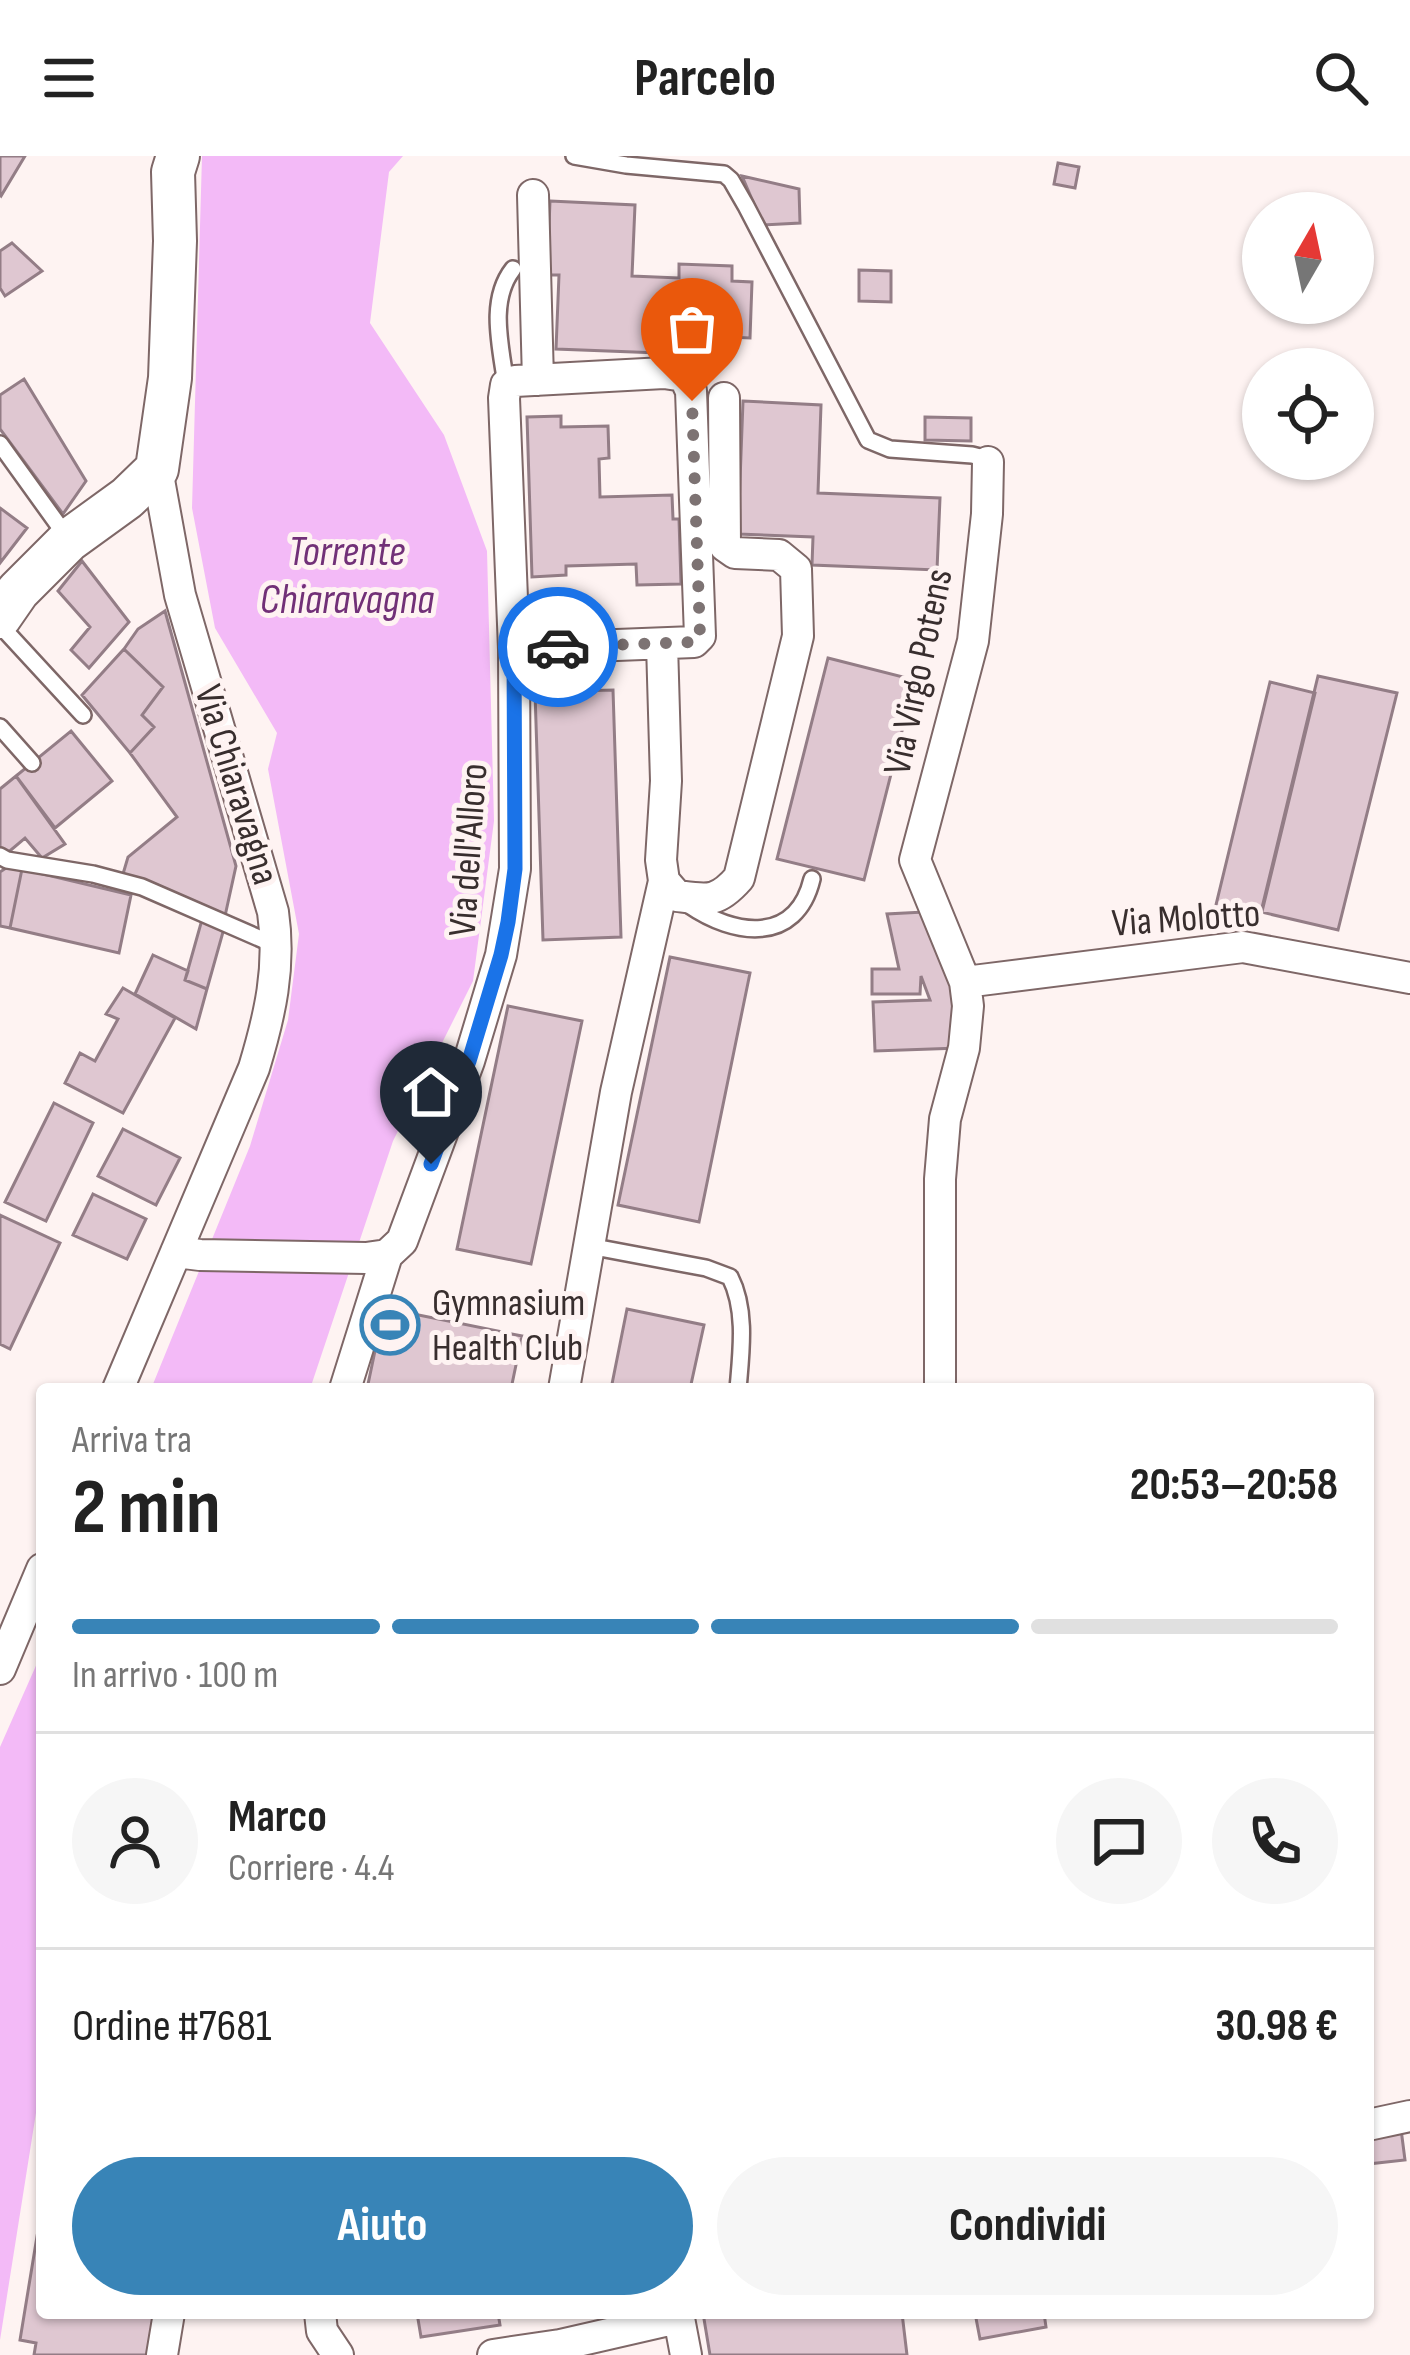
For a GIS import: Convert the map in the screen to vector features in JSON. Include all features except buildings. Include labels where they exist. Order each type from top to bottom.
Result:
[{"type":"street","name":"Via Chiaravagna","points":[[121,1383],[188,1254],[268,1022],[278,946],[273,912],[180,595],[157,470],[170,378],[173,172],[178,156]]},
{"type":"street","points":[[533,195],[538,380]]},
{"type":"street","points":[[506,385],[684,376],[692,391],[700,636],[694,642],[514,649]]},
{"type":"street","name":"Via dell'Alloro","points":[[346,1383],[376,1256],[402,1240],[469,1061],[505,939],[515,869],[506,385]]},
{"type":"street","points":[[670,888],[711,900],[740,878],[798,636],[796,569],[779,555],[735,553],[725,547],[724,398]]},
{"type":"street","name":"Via Virgo Potens","points":[[940,1383],[944,1119],[964,1048],[968,1006],[965,982],[916,860],[973,641],[988,462]]},
{"type":"street","points":[[0,621],[18,591],[69,539],[157,470]]},
{"type":"street","points":[[566,1383],[616,1092],[670,888],[661,860],[666,781],[662,644]]},
{"type":"street","name":"Via Molotto","points":[[965,982],[1243,947],[1410,977]]},
{"type":"street","points":[[188,1254],[376,1256]]},
{"type":"street","points":[[0,1669],[36,1583]]},
{"type":"street","points":[[1374,2124],[1410,2116]]},
{"type":"street","points":[[162,2355],[168,2319]]},
{"type":"street","points":[[321,2319],[322,2331],[338,2355]]},
{"type":"street","points":[[493,2355],[560,2345],[666,2319]]},
{"type":"street","points":[[679,2319],[686,2355]]},
{"type":"lane","name":"Via Virgo Potens","points":[[574,156],[724,174],[739,193],[868,440],[890,449],[972,455],[988,462]]},
{"type":"lane","points":[[506,385],[498,313],[513,268]]},
{"type":"lane","points":[[0,444],[69,539]]},
{"type":"lane","points":[[0,621],[83,715]]},
{"type":"lane","points":[[0,727],[32,763]]},
{"type":"lane","points":[[0,856],[142,886],[278,946]]},
{"type":"lane","points":[[670,888],[710,919],[754,929],[775,928],[801,909],[812,879]]},
{"type":"lane","points":[[589,1246],[706,1268],[730,1277],[740,1306],[738,1383]]},
{"type":"water","name":"Torrente Chiaravagna","points":[[202,156],[403,156],[389,172],[370,323],[444,435],[487,551],[494,821],[473,981],[393,1141],[312,1383],[153,1383],[250,1146],[288,1020],[299,934],[268,769],[277,733],[215,628],[192,508]]},
{"type":"water","points":[[36,1666],[36,2113],[0,2340],[0,1747]]},
{"type":"way so far","points":[[558,647],[694,642],[700,636],[692,401]]},
{"type":"place","name":"Gymnasium Health Club","points":[[390,1325]]},
{"type":"route","points":[[431,1164],[469,1061],[508,922],[515,869],[514,649],[558,647]]}]
